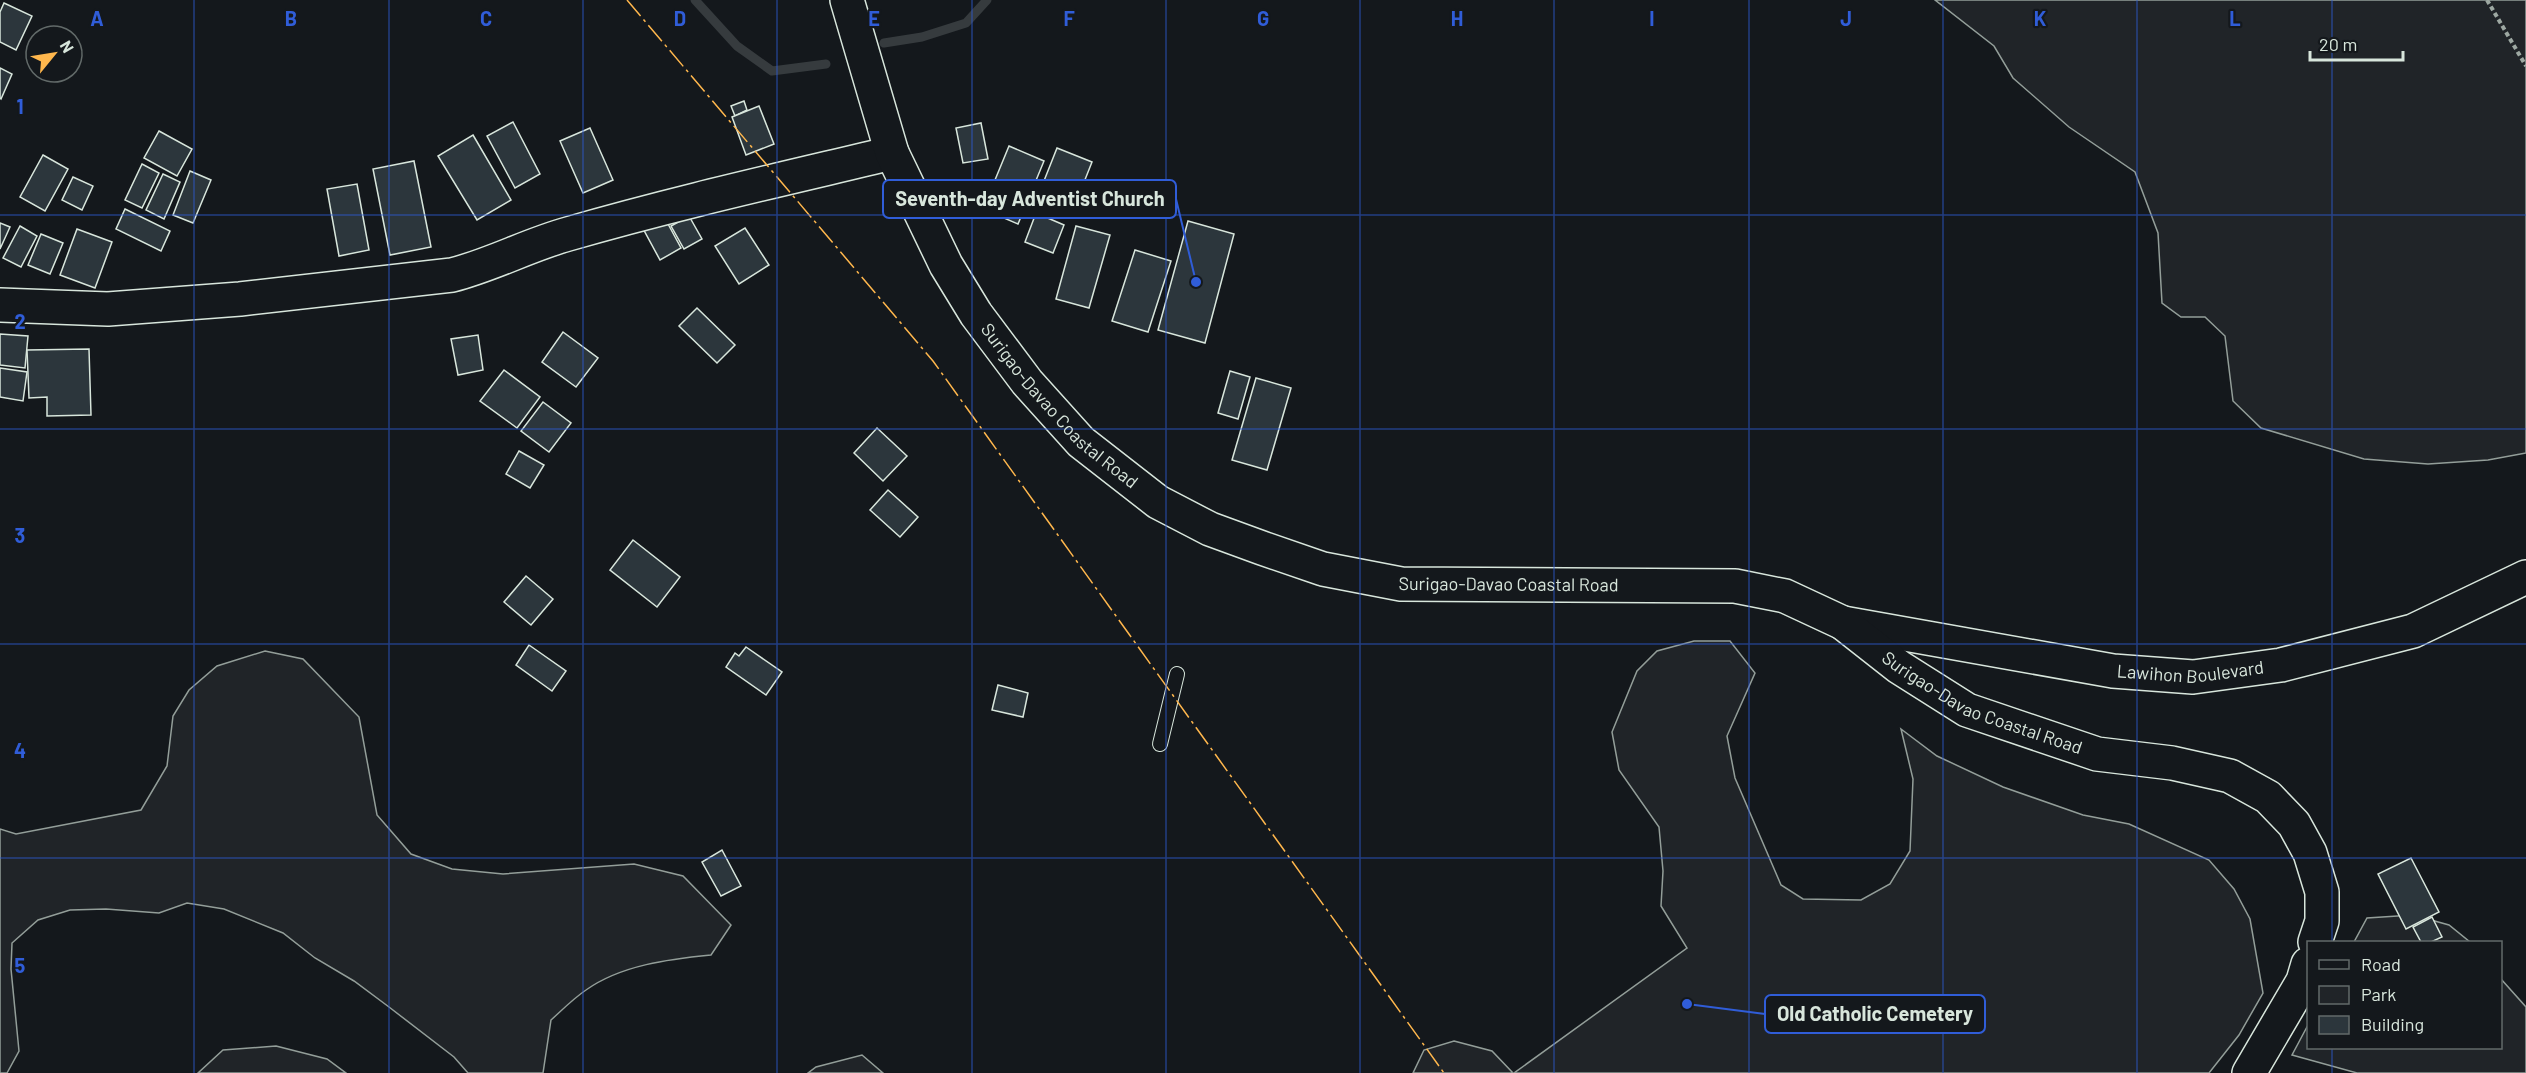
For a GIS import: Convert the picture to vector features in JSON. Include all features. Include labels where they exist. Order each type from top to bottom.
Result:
[{"type":"main road","name":"Surigao-Davao Coastal Road","points":[[847,0],[892,153],[946,265],[976,314],[1027,382],[1081,442],[1158,502],[1210,530],[1323,569],[1401,584],[1735,586],[1785,596],[1843,623],[1899,667],[1967,710],[2097,754],[2172,763],[2230,776],[2268,797],[2294,825],[2310,853],[2322,892],[2322,921],[2315,941]]},
{"type":"main road","points":[[0,305],[108,309],[240,299],[452,275],[486,266],[564,235],[625,217],[892,153]]},
{"type":"main road","name":"Lawihon Boulevard","points":[[1843,623],[2113,671],[2193,677],[2281,665],[2413,631],[2526,577]]},
{"type":"main road","points":[[2249,1073],[2303,981],[2307,967]]},
{"type":"lane","points":[[1160,744],[1177,674]]},
{"type":"path","points":[[2487,0],[2526,66]]},
{"type":"green space","points":[[1935,0],[2526,0],[2526,453],[2488,460],[2428,464],[2364,459],[2261,428],[2233,401],[2225,336],[2205,317],[2181,317],[2162,303],[2158,233],[2135,172],[2069,127],[2013,78],[1994,46]]},
{"type":"green space","points":[[1694,641],[1730,641],[1755,673],[1727,736],[1735,778],[1781,885],[1803,899],[1861,900],[1890,884],[1910,851],[1913,779],[1901,729],[1937,756],[2003,787],[2083,815],[2129,824],[2209,860],[2234,889],[2250,919],[2263,993],[2239,1035],[2209,1073],[1514,1073],[1687,948],[1661,906],[1663,871],[1659,827],[1619,770],[1612,732],[1637,671],[1657,651]]},
{"type":"green space","points":[[265,651],[303,659],[359,717],[377,815],[411,854],[452,869],[503,874],[634,864],[683,876],[731,925],[711,955],[663,961],[630,969],[600,981],[577,997],[551,1020],[543,1073],[468,1073],[454,1057],[389,1007],[354,981],[315,958],[283,933],[224,909],[187,903],[159,913],[106,909],[70,910],[38,920],[12,943],[11,969],[19,1051],[7,1073],[0,1073],[0,829],[16,834],[141,810],[167,766],[173,716],[189,690],[217,666]]},
{"type":"green space","points":[[2413,915],[2449,925],[2469,941],[2355,941],[2367,918]]},
{"type":"green space","points":[[2502,980],[2526,1007],[2526,1073],[2357,1073],[2292,1055],[2307,1027],[2307,1049],[2502,1049]]},
{"type":"green space","points":[[1454,1041],[1492,1051],[1513,1073],[1413,1073],[1424,1050]]},
{"type":"green space","points":[[276,1046],[327,1059],[346,1073],[198,1073],[223,1050]]},
{"type":"green space","points":[[862,1055],[883,1073],[808,1073],[816,1067]]},
{"type":"building","points":[[4,3],[32,16],[28,24],[24,24],[24,33],[16,50],[0,42],[0,12]]},
{"type":"building","points":[[0,68],[12,74],[1,99],[0,98]]},
{"type":"building","points":[[744,101],[747,110],[735,116],[731,106]]},
{"type":"building","points":[[759,106],[774,144],[746,155],[732,117]]},
{"type":"building","points":[[513,122],[540,174],[515,188],[487,136]]},
{"type":"building","points":[[981,123],[988,159],[963,163],[956,128]]},
{"type":"building","points":[[590,128],[613,180],[583,193],[560,141]]},
{"type":"building","points":[[159,131],[192,149],[177,176],[144,158]]},
{"type":"building","points":[[473,135],[511,200],[477,220],[438,156]]},
{"type":"building","points":[[1009,146],[1044,161],[1018,224],[983,209]]},
{"type":"building","points":[[1057,148],[1092,162],[1071,215],[1036,201]]},
{"type":"building","points":[[43,155],[68,169],[45,211],[20,197]]},
{"type":"building","points":[[414,161],[431,247],[390,255],[373,169]]},
{"type":"building","points":[[142,164],[159,173],[142,208],[125,200]]},
{"type":"building","points":[[190,171],[211,180],[193,223],[173,215]]},
{"type":"building","points":[[163,174],[180,182],[164,219],[146,210]]},
{"type":"building","points":[[73,177],[93,186],[82,210],[62,200]]},
{"type":"building","points":[[357,184],[369,250],[339,256],[327,189]]},
{"type":"building","points":[[125,209],[170,231],[161,251],[116,229]]},
{"type":"building","points":[[661,211],[681,248],[660,260],[640,223]]},
{"type":"building","points":[[1036,213],[1064,225],[1053,253],[1025,242]]},
{"type":"building","points":[[689,216],[702,239],[684,249],[671,226]]},
{"type":"building","points":[[1188,221],[1234,234],[1205,343],[1158,330]]},
{"type":"building","points":[[0,223],[10,227],[0,249]]},
{"type":"building","points":[[20,226],[37,236],[21,267],[3,258]]},
{"type":"building","points":[[1076,226],[1110,235],[1089,308],[1056,299]]},
{"type":"building","points":[[745,228],[769,265],[739,284],[715,246]]},
{"type":"building","points":[[77,229],[112,242],[95,288],[60,275]]},
{"type":"building","points":[[41,234],[63,243],[50,274],[28,265]]},
{"type":"building","points":[[1135,250],[1171,261],[1148,332],[1112,321]]},
{"type":"building","points":[[697,308],[735,345],[717,363],[679,326]]},
{"type":"building","points":[[563,332],[598,358],[576,387],[542,362]]},
{"type":"building","points":[[0,334],[28,336],[25,368],[0,365]]},
{"type":"building","points":[[478,335],[483,370],[458,375],[451,339]]},
{"type":"building","points":[[89,349],[91,415],[47,416],[47,397],[29,398],[27,350]]},
{"type":"building","points":[[0,368],[27,372],[23,401],[0,397]]},
{"type":"building","points":[[504,370],[540,397],[517,428],[480,401]]},
{"type":"building","points":[[1230,371],[1250,377],[1238,419],[1218,413]]},
{"type":"building","points":[[1256,378],[1291,388],[1267,470],[1232,460]]},
{"type":"building","points":[[543,402],[571,423],[549,452],[521,431]]},
{"type":"building","points":[[877,428],[907,456],[883,481],[854,453]]},
{"type":"building","points":[[519,451],[544,465],[530,488],[506,474]]},
{"type":"building","points":[[888,490],[918,517],[900,537],[870,510]]},
{"type":"building","points":[[633,540],[680,577],[657,607],[610,570]]},
{"type":"building","points":[[526,576],[553,599],[531,625],[504,602]]},
{"type":"building","points":[[529,645],[566,671],[552,691],[516,665]]},
{"type":"building","points":[[746,647],[782,672],[766,695],[726,667],[735,653],[739,656]]},
{"type":"building","points":[[998,685],[1028,693],[1023,717],[992,710]]},
{"type":"building","points":[[722,850],[741,886],[721,896],[702,862]]},
{"type":"building","points":[[2411,858],[2439,912],[2406,929],[2378,874]]},
{"type":"building","points":[[2432,917],[2442,937],[2433,941],[2420,941],[2413,927]]},
{"type":"waterway","points":[[695,0],[737,46],[772,71],[826,64]]},
{"type":"waterway","points":[[884,43],[922,37],[966,23],[987,0]]},
{"type":"power","points":[[627,0],[933,361],[1444,1073]]},
{"type":"place","name":"Seventh-day Adventist Church","points":[[1196,282]]},
{"type":"place","name":"Old Catholic Cemetery","points":[[1687,1004]]}]
